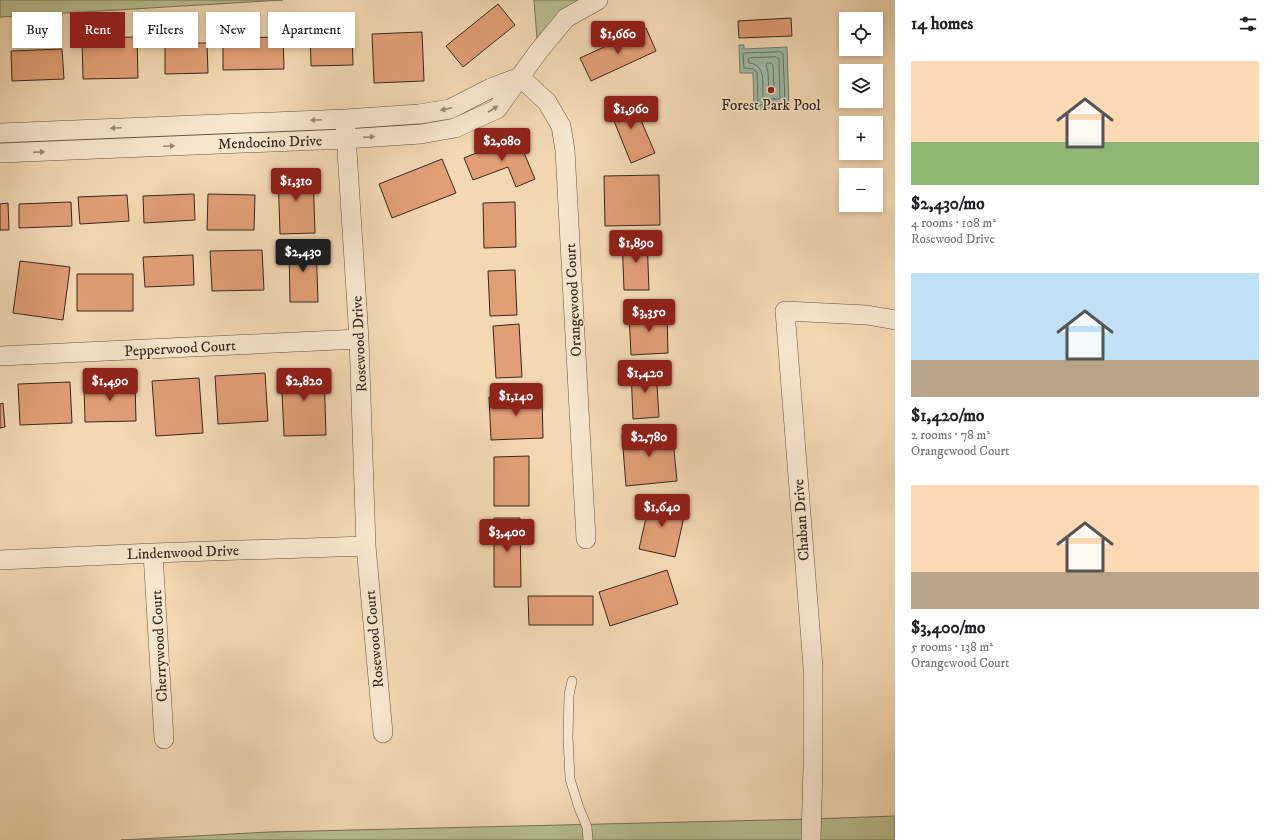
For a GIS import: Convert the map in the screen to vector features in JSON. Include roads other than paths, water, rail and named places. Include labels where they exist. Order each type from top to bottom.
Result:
[{"type":"street","name":"Mendocino Drive","points":[[0,153],[346,139],[421,134],[455,128],[497,109],[566,18],[598,0]]},
{"type":"street","name":"Mendocino Drive","points":[[0,133],[344,119],[419,114],[450,109],[491,88],[520,77]]},
{"type":"street","name":"Orangewood Court","points":[[520,77],[547,102],[561,126],[565,150],[586,539]]},
{"type":"street","name":"Rosewood Drive","points":[[344,119],[359,339],[366,546]]},
{"type":"street","name":"Chaban Drive","points":[[811,840],[813,667],[785,311],[867,315],[895,320]]},
{"type":"street","name":"Pepperwood Court","points":[[0,356],[359,339]]},
{"type":"street","name":"Lindenwood Drive","points":[[0,560],[153,552],[366,546]]},
{"type":"street","name":"Rosewood Court","points":[[366,546],[383,732]]},
{"type":"street","name":"Cherrywood Court","points":[[153,552],[164,739]]},
{"type":"lane","points":[[572,681],[569,695],[568,737],[570,779],[587,827],[588,840]]},
{"type":"water","name":"Forest Park Pool","points":[[739,45],[744,45],[744,49],[787,47],[789,108],[754,109],[753,73],[740,73]]},
{"type":"place","name":"Forest Park Pool","points":[[771,90]]}]
